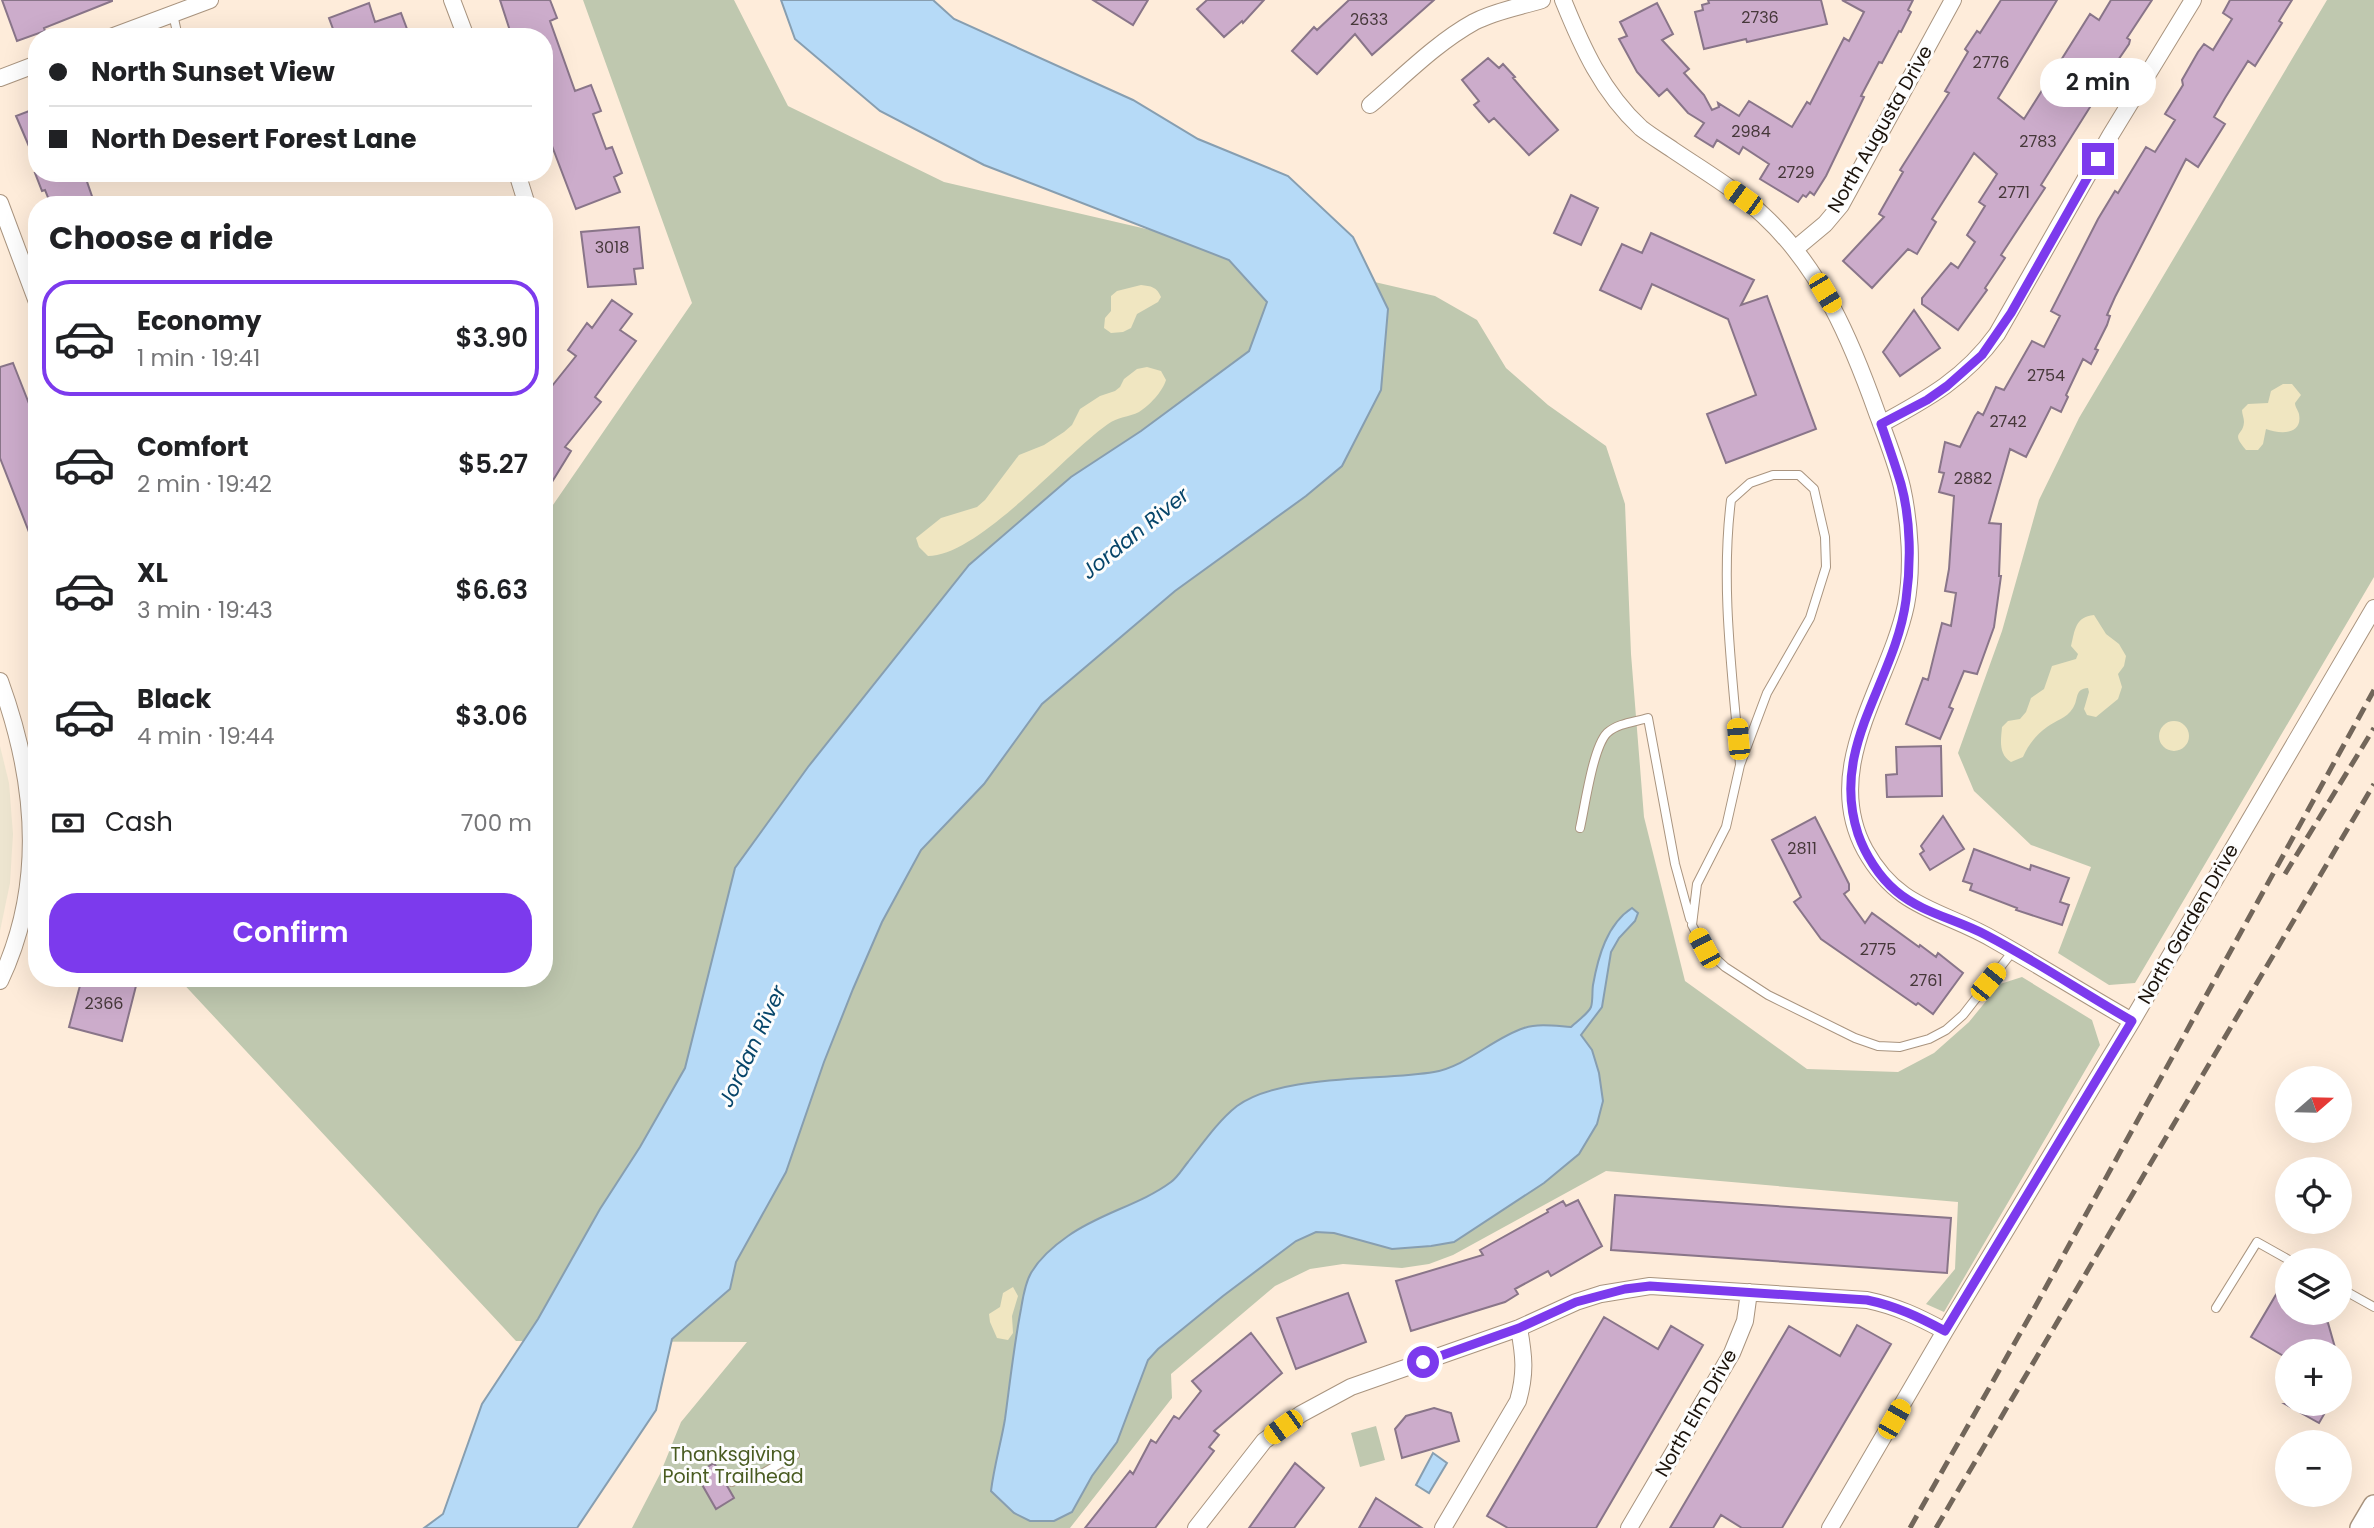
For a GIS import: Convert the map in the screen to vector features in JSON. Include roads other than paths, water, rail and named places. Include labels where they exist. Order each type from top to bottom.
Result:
[{"type":"street","points":[[129,28],[171,7],[210,0]]},
{"type":"street","points":[[452,0],[463,28]]},
{"type":"street","points":[[1370,105],[1434,50],[1472,23],[1542,0]]},
{"type":"street","points":[[1563,0],[1585,54],[1619,104],[1642,129],[1743,198],[1764,216],[1795,249],[1817,278],[1847,334],[1881,424],[1902,487],[1909,573],[1906,602],[1894,648],[1863,722],[1851,770],[1850,794],[1854,819],[1863,846],[1876,869],[1894,890],[1916,905],[1976,930],[2132,1021]]},
{"type":"street","name":"North Augusta Drive","points":[[1795,249],[1825,224],[1841,205],[1953,0]]},
{"type":"street","points":[[1881,424],[1927,400],[1982,355],[1997,334],[2110,136],[2193,0]]},
{"type":"street","points":[[0,78],[28,67]]},
{"type":"street","points":[[0,203],[28,278]]},
{"type":"street","name":"North Garden Drive","points":[[1830,1528],[2374,608]]},
{"type":"street","points":[[0,681],[21,751],[28,793]]},
{"type":"street","points":[[0,981],[25,912],[28,888]]},
{"type":"street","points":[[1196,1528],[1264,1441],[1301,1414],[1351,1387],[1519,1328],[1576,1302],[1625,1289],[1650,1286],[1867,1300],[1906,1311],[1945,1331]]},
{"type":"street","name":"North Elm Drive","points":[[1629,1528],[1732,1353],[1745,1321],[1749,1292]]},
{"type":"street","points":[[1443,1528],[1518,1401],[1524,1368],[1519,1328]]},
{"type":"street","points":[[2361,1528],[2374,1506]]},
{"type":"lane","points":[[171,7],[176,28]]},
{"type":"lane","points":[[1692,925],[1697,884],[1726,827],[1740,765],[1767,693],[1810,618],[1826,567],[1825,537],[1814,489],[1798,475],[1773,475],[1750,482],[1731,500],[1726,537],[1729,633],[1740,765]]},
{"type":"lane","points":[[1580,828],[1595,760],[1605,735],[1617,727],[1648,718],[1675,864],[1692,925],[1704,948],[1725,967],[1768,995],[1855,1038],[1878,1046],[1900,1047],[1929,1039],[1946,1030],[1963,1015],[2013,951]]},
{"type":"lane","points":[[2216,1308],[2257,1242],[2275,1252]]},
{"type":"lane","points":[[2352,1295],[2374,1307]]},
{"type":"lane","points":[[732,1482],[747,1475],[760,1475],[795,1455]]},
{"type":"water","name":"Jordan River","points":[[781,0],[933,0],[954,19],[1133,100],[1198,139],[1288,176],[1353,237],[1388,309],[1381,390],[1342,466],[1306,496],[1175,591],[1042,704],[984,784],[921,850],[882,922],[824,1062],[786,1172],[736,1262],[730,1289],[672,1339],[656,1410],[577,1528],[424,1528],[443,1514],[482,1404],[538,1319],[685,1068],[735,868],[808,767],[969,565],[1071,477],[1141,431],[1249,351],[1267,302],[1229,260],[984,165],[880,111],[795,39]]},
{"type":"water","points":[[1632,908],[1638,913],[1635,921],[1619,938],[1611,952],[1602,1007],[1581,1035],[1592,1050],[1603,1101],[1597,1124],[1579,1154],[1544,1183],[1454,1242],[1392,1249],[1334,1233],[1316,1232],[1296,1241],[1223,1296],[1148,1360],[1117,1442],[1092,1476],[1072,1512],[1054,1521],[1030,1521],[1014,1513],[991,1491],[1005,1419],[1024,1290],[1034,1268],[1053,1248],[1080,1228],[1146,1197],[1171,1182],[1223,1118],[1237,1106],[1256,1096],[1278,1088],[1332,1080],[1434,1072],[1458,1064],[1502,1038],[1530,1026],[1571,1027],[1591,1007],[1595,974],[1605,942],[1616,923]]},
{"type":"water","points":[[1433,1453],[1447,1463],[1429,1493],[1416,1485]]},
{"type":"railway","points":[[1910,1528],[2035,1307],[2374,690]]},
{"type":"railway","points":[[2285,874],[2374,728]]},
{"type":"railway","points":[[1936,1528],[2374,784]]},
{"type":"park label","name":"Thanksgiving Point Trailhead","points":[[733,1465]]}]
